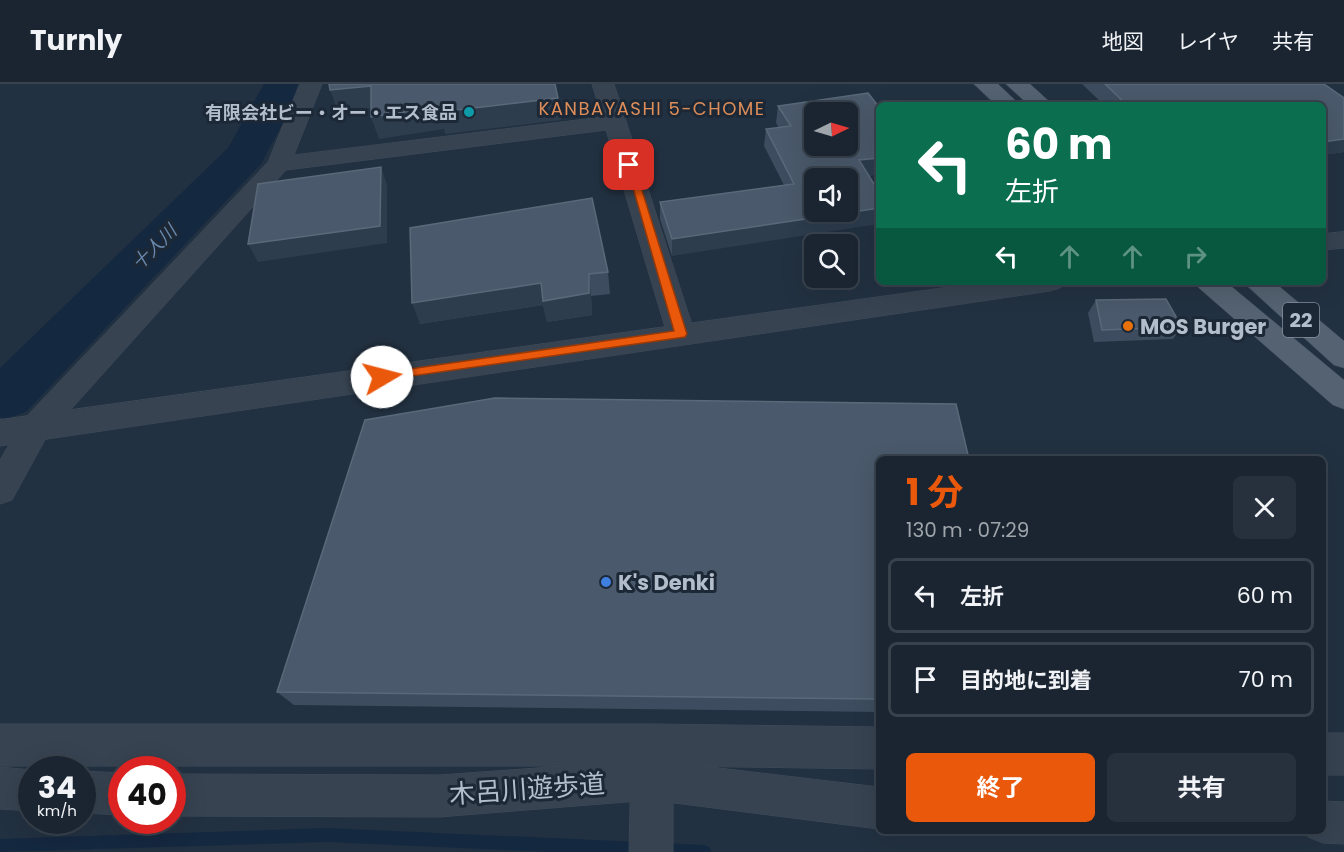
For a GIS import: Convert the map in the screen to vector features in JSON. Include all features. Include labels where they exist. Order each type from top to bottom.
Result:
[{"type":"main road","points":[[985,84],[1006,102]]},
{"type":"main road","points":[[1017,84],[1038,102]]},
{"type":"main road","name":"22","points":[[1213,285],[1344,397]]},
{"type":"main road","name":"22","points":[[1260,285],[1344,357]]},
{"type":"street","points":[[0,490],[36,427],[279,164],[311,84]]},
{"type":"street","points":[[603,84],[681,334]]},
{"type":"street","points":[[279,164],[616,122]]},
{"type":"street","points":[[1326,242],[1344,240]]},
{"type":"street","points":[[0,433],[1029,285]]},
{"type":"street","points":[[0,745],[651,797],[876,749]]},
{"type":"street","points":[[1326,754],[1344,754]]},
{"type":"street","points":[[0,788],[18,789]]},
{"type":"street","name":"木呂川遊歩道","points":[[186,795],[651,797],[876,808]]},
{"type":"street","points":[[1326,822],[1344,823]]},
{"type":"building","points":[[329,84],[555,84],[558,98],[440,112],[440,107],[371,117],[371,86],[330,90]]},
{"type":"building","points":[[1105,84],[1324,84],[1344,98],[1344,139],[1326,142],[1326,102],[1124,102]]},
{"type":"building","points":[[868,93],[876,103],[876,158],[859,160],[876,187],[876,208],[858,211],[858,168],[804,168],[804,219],[672,239],[660,202],[794,184],[766,129],[791,126],[778,106],[804,102],[804,156],[858,156],[858,102],[806,102]]},
{"type":"building","points":[[381,167],[380,226],[248,244],[258,184]]},
{"type":"building","points":[[592,198],[608,272],[589,274],[589,293],[543,301],[541,283],[412,303],[410,228]]},
{"type":"building","points":[[1166,299],[1182,327],[1102,330],[1096,300]]},
{"type":"building","name":"K's Denki","points":[[495,398],[956,404],[968,456],[876,456],[876,699],[277,692],[365,420]]},
{"type":"waterway","name":"十人川","points":[[6,397],[246,155],[284,84]]},
{"type":"waterway","points":[[0,846],[327,835],[641,849]]},
{"type":"waterway","points":[[660,850],[704,852]]},
{"type":"place","name":"有限会社ビー・オー・エス食品","points":[[469,112]]},
{"type":"place","name":"MOS Burger","points":[[1128,326]]},
{"type":"place","name":"K's Denki","points":[[606,582]]},
{"type":"district","name":"KANBAYASHI 5-CHOME","points":[[652,108]]},
{"type":"route","points":[[382,377],[681,334],[629,165]]}]
